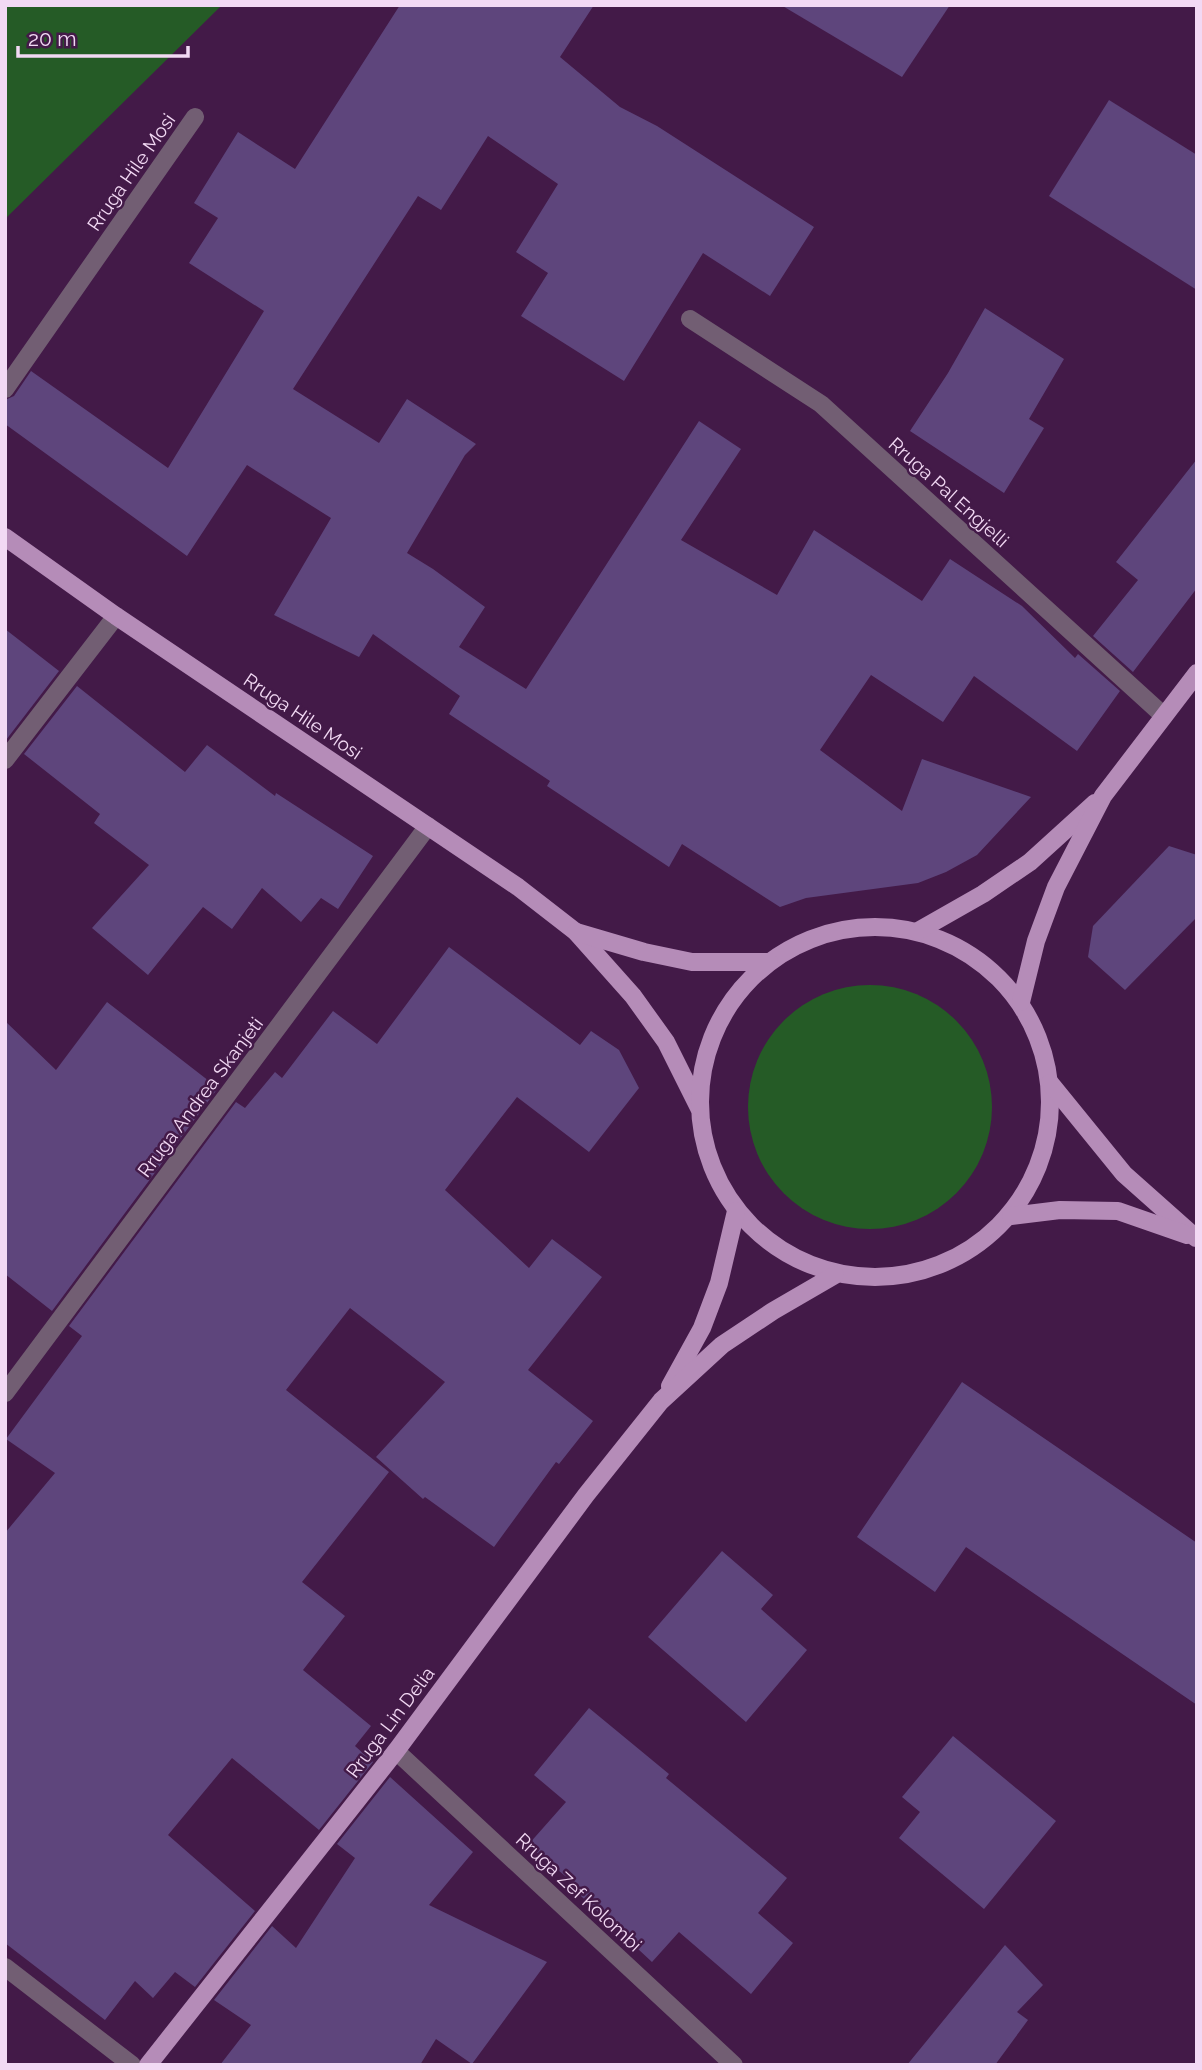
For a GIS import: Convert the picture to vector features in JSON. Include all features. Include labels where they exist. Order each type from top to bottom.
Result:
[{"type":"main road","name":"Rruga Hile Mosi","points":[[5,537],[116,616],[518,887],[576,932],[633,996],[659,1032],[699,1108]]},
{"type":"main road","points":[[1021,1002],[1036,941],[1056,887],[1103,796],[1197,673]]},
{"type":"main road","points":[[918,931],[984,894],[1030,862],[1103,796]]},
{"type":"main road","points":[[866,926],[918,931],[976,957],[1021,1002],[1044,1052],[1052,1106],[1043,1160],[1011,1216],[962,1258],[901,1278],[835,1275],[777,1249],[736,1211],[710,1163],[699,1108],[706,1052],[730,1002],[769,962],[815,936],[866,926]]},
{"type":"main road","name":"Rruga Hile Mosi","points":[[576,932],[644,952],[692,962],[769,962]]},
{"type":"main road","points":[[1048,1081],[1124,1174],[1196,1238]]},
{"type":"main road","points":[[1011,1216],[1060,1210],[1118,1211],[1196,1238]]},
{"type":"main road","name":"Rruga Lin Delia","points":[[661,1401],[702,1328],[719,1283],[736,1211]]},
{"type":"main road","name":"Rruga Lin Delia","points":[[148,2065],[396,1751],[586,1495],[661,1401],[722,1345],[835,1275]]},
{"type":"street","name":"Rruga Hile Mosi","points":[[5,389],[195,117]]},
{"type":"street","name":"Rruga Pal Engjelli","points":[[690,320],[821,404],[1164,716]]},
{"type":"street","points":[[5,760],[116,616]]},
{"type":"street","name":"Rruga Andrea Skanjeti","points":[[5,1393],[428,826]]},
{"type":"street","name":"Rruga Zef Kolombi","points":[[396,1751],[734,2065]]},
{"type":"street","points":[[5,1967],[132,2065]]},
{"type":"green space","points":[[5,5],[222,5],[5,219]]},
{"type":"green space","points":[[858,985],[882,985],[906,990],[928,999],[957,1020],[972,1039],[983,1060],[990,1083],[990,1131],[983,1154],[972,1175],[957,1194],[928,1215],[906,1224],[882,1229],[858,1229],[834,1224],[812,1215],[792,1202],[775,1185],[762,1165],[753,1143],[748,1119],[748,1095],[753,1071],[762,1049],[775,1029],[792,1012],[812,999],[834,990]]},
{"type":"building","points":[[400,5],[594,5],[560,57],[620,107],[657,126],[814,227],[770,296],[703,253],[624,381],[521,316],[548,273],[516,252],[558,184],[488,136],[441,210],[418,196],[293,389],[379,443],[407,399],[476,444],[465,455],[407,553],[485,607],[459,647],[526,689],[699,421],[741,449],[681,540],[777,595],[814,530],[922,601],[950,559],[1022,606],[1075,658],[1078,654],[1120,691],[1077,751],[974,676],[943,722],[871,675],[820,750],[902,811],[922,759],[1031,797],[977,855],[918,883],[806,898],[780,907],[682,844],[669,867],[547,786],[550,781],[449,714],[460,696],[373,634],[359,657],[274,615],[331,518],[247,465],[187,556],[5,424],[5,400],[14,396],[31,371],[168,468],[264,311],[189,263],[218,218],[194,203],[238,132],[295,169]]},
{"type":"building","points":[[781,5],[950,5],[902,77]]},
{"type":"building","points":[[1109,100],[1197,155],[1197,290],[1049,196]]},
{"type":"building","points":[[985,308],[1064,359],[1029,419],[1044,428],[1004,493],[910,431],[948,373]]},
{"type":"building","points":[[1197,459],[1197,588],[1133,672],[1093,636],[1138,580],[1116,562]]},
{"type":"building","points":[[5,629],[59,671],[6,740],[5,739]]},
{"type":"building","points":[[77,686],[185,772],[207,745],[275,796],[276,793],[373,856],[338,909],[321,898],[301,922],[262,888],[232,929],[203,907],[148,975],[92,928],[149,865],[94,823],[100,814],[24,754]]},
{"type":"building","points":[[1169,846],[1197,855],[1197,917],[1125,990],[1088,957],[1093,926]]},
{"type":"building","points":[[449,947],[580,1045],[591,1031],[619,1050],[639,1088],[589,1152],[517,1097],[445,1190],[529,1268],[552,1239],[602,1277],[528,1370],[593,1421],[559,1464],[556,1462],[494,1547],[425,1497],[423,1499],[376,1457],[445,1382],[350,1308],[286,1390],[389,1472],[302,1582],[345,1616],[303,1670],[371,1726],[355,1746],[373,1762],[319,1830],[232,1758],[168,1835],[255,1911],[195,1987],[175,1972],[153,1998],[135,1981],[105,2020],[5,1943],[5,1533],[55,1473],[6,1439],[82,1336],[69,1326],[236,1102],[245,1108],[275,1072],[282,1078],[333,1011],[377,1044]]},
{"type":"building","points":[[107,1002],[218,1088],[52,1311],[5,1274],[5,1021],[56,1070]]},
{"type":"building","points":[[962,1382],[1197,1543],[1197,1705],[966,1547],[935,1592],[857,1537]]},
{"type":"building","points":[[722,1551],[773,1595],[761,1609],[807,1650],[746,1722],[648,1637]]},
{"type":"building","points":[[589,1708],[669,1774],[666,1778],[787,1878],[758,1913],[793,1943],[751,1994],[679,1932],[652,1962],[568,1884],[570,1880],[528,1845],[566,1802],[534,1775]]},
{"type":"building","points":[[953,1736],[1056,1821],[984,1909],[899,1838],[920,1812],[902,1797]]},
{"type":"building","points":[[390,1777],[473,1852],[429,1905],[547,1962],[472,2064],[436,2039],[420,2065],[220,2065],[251,2025],[214,2000],[272,1926],[296,1948],[355,1858],[337,1844]]},
{"type":"building","points":[[1005,1945],[1043,1985],[1017,2012],[1028,2020],[995,2065],[907,2065]]}]
